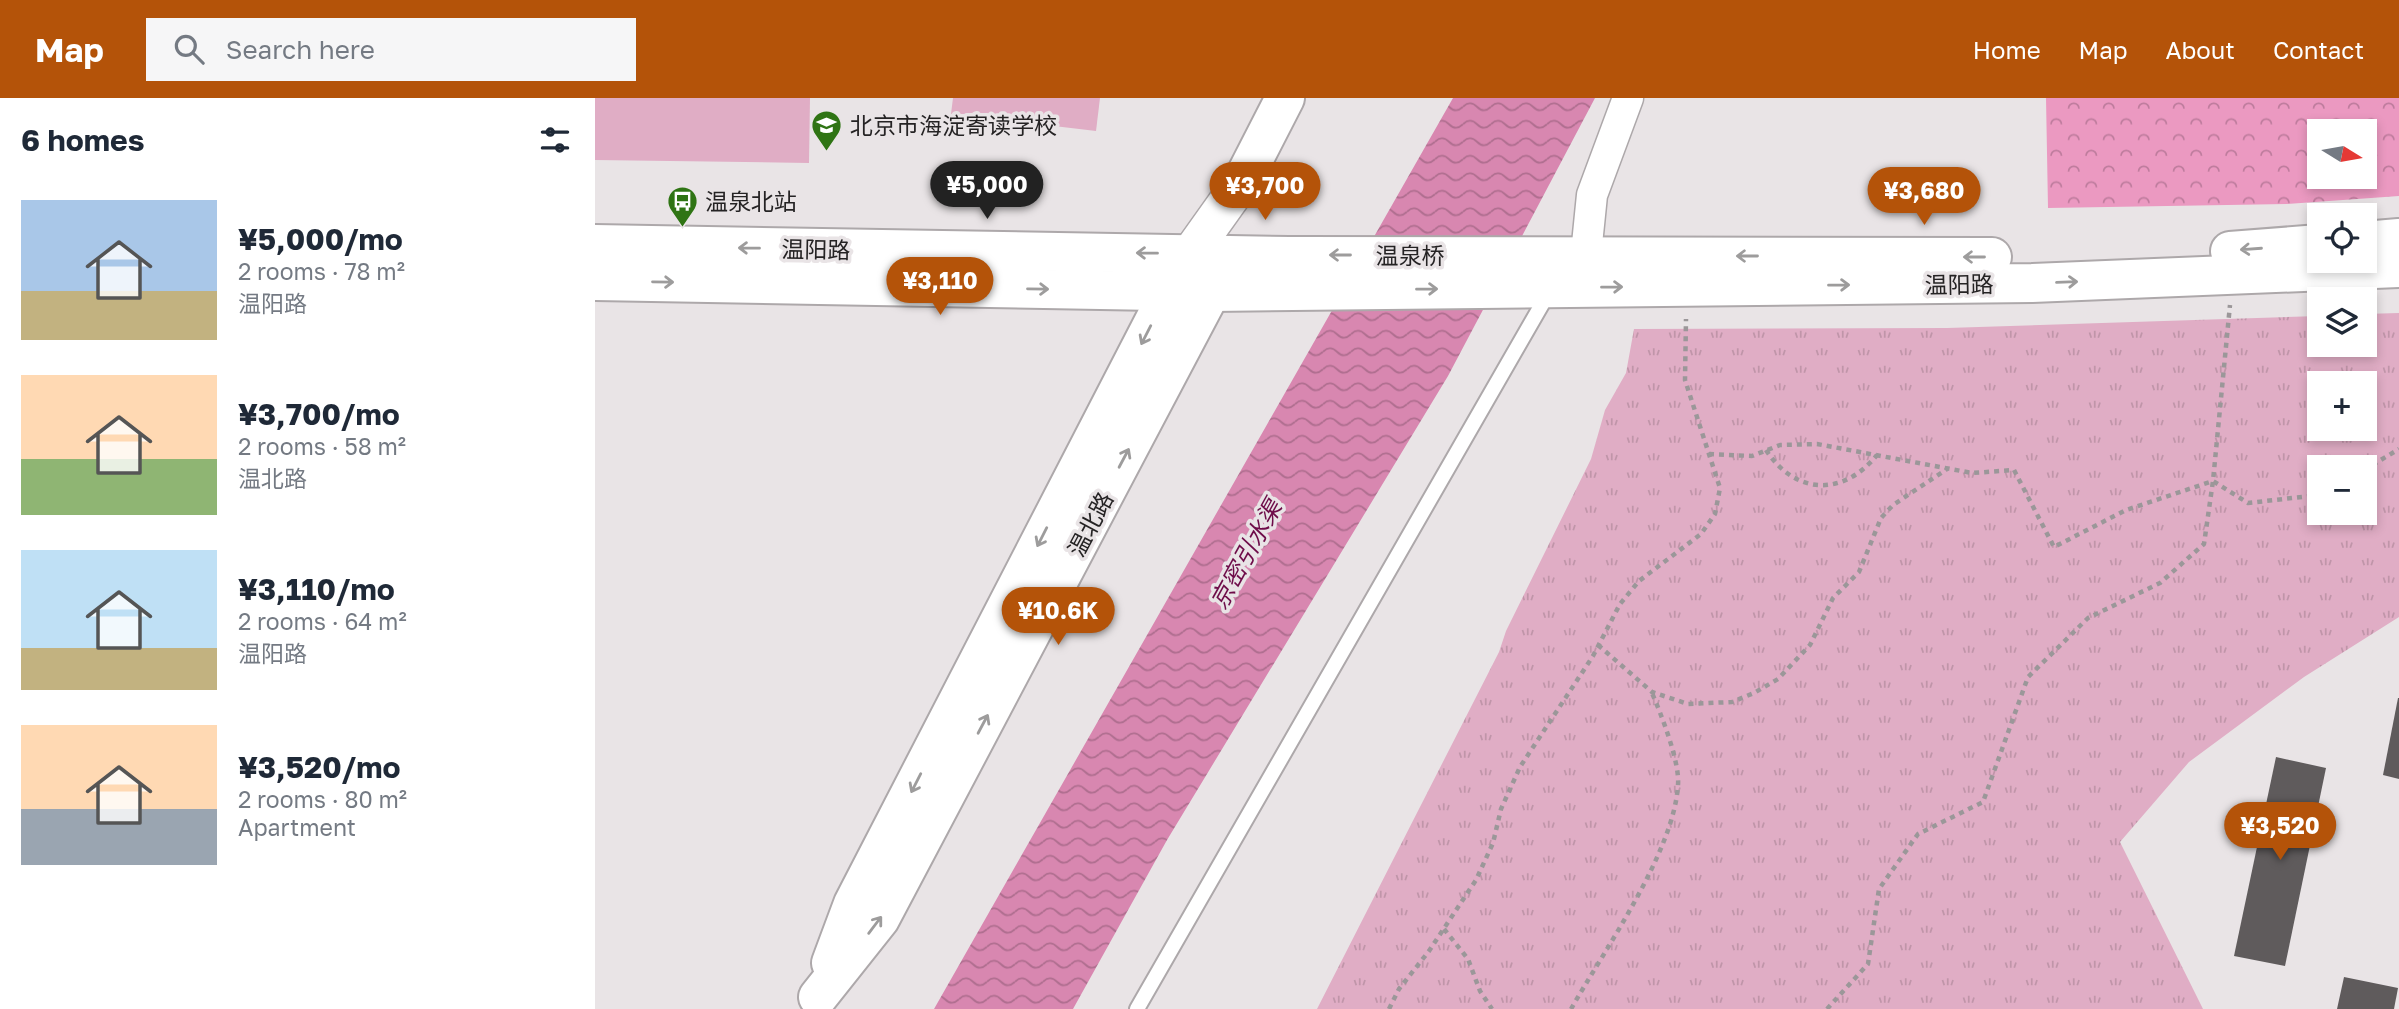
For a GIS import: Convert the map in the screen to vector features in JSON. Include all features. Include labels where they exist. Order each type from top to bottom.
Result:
[{"type":"main road","name":"温北路","points":[[1243,180],[1285,98]]},
{"type":"main road","points":[[2377,239],[2399,238]]},
{"type":"main road","name":"温阳路","points":[[595,244],[1230,254],[1287,273]]},
{"type":"main road","name":"温阳路","points":[[1534,276],[1586,254],[2038,258],[2215,252],[2307,245]]},
{"type":"main road","name":"温北路","points":[[814,1003],[853,904],[1168,292],[1191,253]]},
{"type":"main road","name":"温北路","points":[[814,1003],[880,919],[1230,254]]},
{"type":"main road","name":"温阳路","points":[[1534,276],[1686,286],[2032,283],[2399,268]]},
{"type":"main road","name":"温阳路","points":[[595,282],[1212,292],[1287,273]]},
{"type":"main road","name":"温泉桥","points":[[1287,273],[1534,276]]},
{"type":"street","points":[[1586,254],[1592,195],[1628,98]]},
{"type":"street","name":"温北路","points":[[1191,253],[1243,180]]},
{"type":"street","name":"温北路","points":[[1230,254],[1243,180]]},
{"type":"lane","points":[[1137,1009],[1534,276]]},
{"type":"path","points":[[1826,1009],[1868,964],[1878,889],[1918,834],[1983,802],[2028,677],[2088,618],[2160,583],[2204,544],[2213,481],[2232,276]]},
{"type":"path","points":[[1388,1009],[1399,989],[1444,929],[1476,880],[1493,843],[1501,809],[1520,767],[1598,645],[1620,604],[1639,581],[1701,534],[1715,514],[1720,488],[1685,380],[1686,286]]},
{"type":"path","points":[[1709,454],[1752,456],[1780,445],[1817,444],[1972,473],[2014,470],[2054,547],[2126,510],[2213,481]]},
{"type":"path","points":[[2377,462],[2399,449]]},
{"type":"path","points":[[1766,450],[1778,469],[1811,486],[1851,478],[1877,455]]},
{"type":"path","points":[[1598,645],[1652,692],[1688,704],[1733,702],[1754,693],[1778,678],[1810,645],[1833,598],[1859,572],[1881,518],[1893,505],[1948,469]]},
{"type":"path","points":[[2213,481],[2248,503],[2307,496]]},
{"type":"path","points":[[1571,1009],[1657,859],[1671,824],[1679,782],[1664,721],[1652,692]]},
{"type":"path","points":[[1444,929],[1468,959],[1480,991],[1492,1009]]},
{"type":"green space","points":[[595,98],[810,98],[809,163],[595,160]]},
{"type":"green space","points":[[953,98],[1100,98],[1096,131],[951,114]]},
{"type":"green space","points":[[2046,98],[2399,98],[2399,196],[2287,204],[2048,208]]},
{"type":"green space","points":[[2399,313],[2399,617],[2304,677],[2189,762],[2120,842],[2203,1009],[1317,1009],[1499,652],[1506,631],[1591,459],[1605,410],[1626,373],[1634,329],[1947,328],[2307,316],[2307,357],[2377,357],[2377,314]]},
{"type":"water","name":"京密引水渠","points":[[1453,98],[1595,98],[1448,376],[1167,840],[1073,1009],[934,1009]]},
{"type":"building","points":[[2399,698],[2399,779],[2383,775]]},
{"type":"building","points":[[2276,757],[2326,768],[2285,966],[2234,956]]},
{"type":"building","points":[[2344,977],[2398,988],[2394,1009],[2337,1009]]},
{"type":"place","name":"北京市海淀寄读学校","points":[[827,152]]},
{"type":"place","name":"温泉北站","points":[[682,228]]}]
